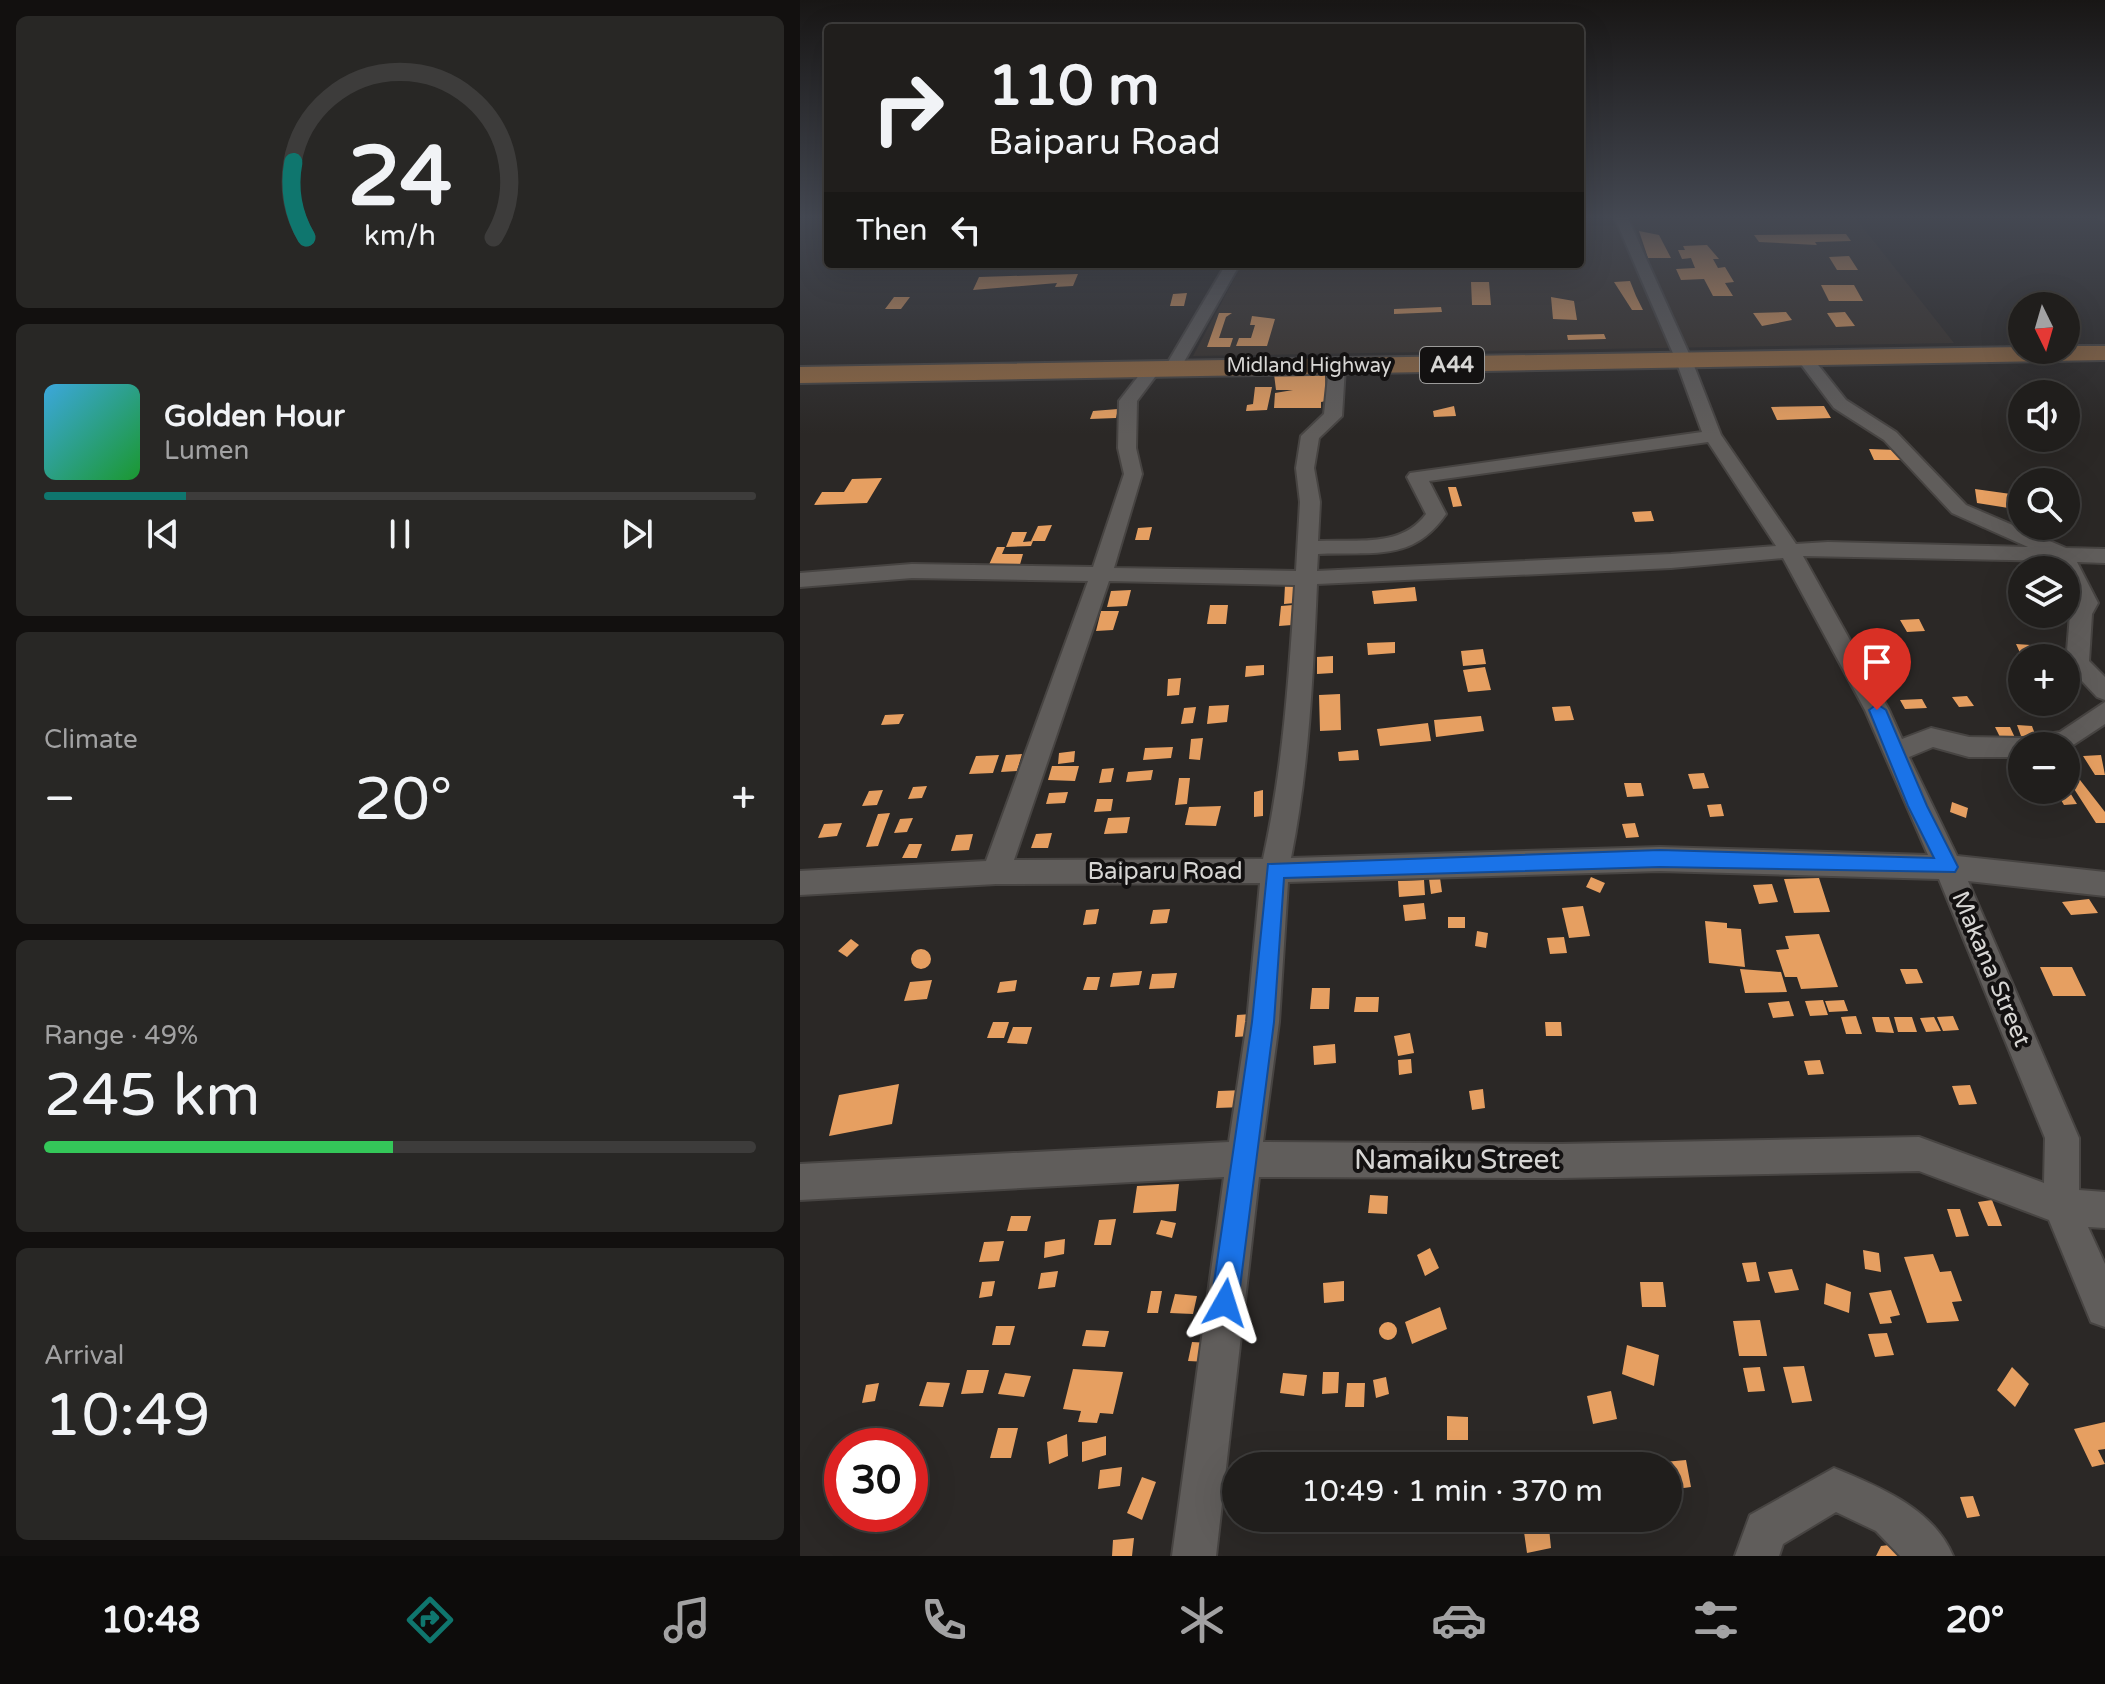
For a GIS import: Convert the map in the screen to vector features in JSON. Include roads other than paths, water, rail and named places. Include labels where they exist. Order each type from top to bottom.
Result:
[{"type":"main road","name":"Midland Highway","points":[[800,375],[2105,353]]},
{"type":"street","points":[[996,872],[1102,572],[1133,474],[1127,448],[1128,401],[1163,368],[1216,289]]},
{"type":"street","name":"Makana Street","points":[[1652,289],[1712,435],[1790,551],[1877,710],[1948,867],[2062,1138],[2061,1207],[2105,1308]]},
{"type":"street","points":[[1805,359],[1840,404],[1890,436],[1959,509],[2063,555],[2087,603],[2081,614],[2077,663],[2105,691]]},
{"type":"street","points":[[1194,1556],[1263,1022],[1275,870],[1285,822],[1301,678],[1310,502],[1305,468],[1310,436],[1333,416],[1337,367]]},
{"type":"street","points":[[1307,548],[1405,543],[1422,533],[1436,514],[1417,477],[1693,441],[1712,435]]},
{"type":"street","points":[[800,580],[912,571],[1305,578],[1671,561],[1828,548],[2105,556]]},
{"type":"street","points":[[2077,732],[2105,711]]},
{"type":"street","points":[[1895,753],[1931,737],[1969,747],[2008,747]]},
{"type":"street","name":"Baiparu Road","points":[[800,883],[996,872],[1275,870],[1660,859],[1948,867],[2105,884]]},
{"type":"street","name":"Namaiku Street","points":[[800,1182],[1244,1159],[1561,1161],[1919,1154],[2061,1207],[2105,1210]]},
{"type":"street","points":[[1757,1556],[1765,1530],[1834,1489],[1891,1516],[1931,1556]]}]
